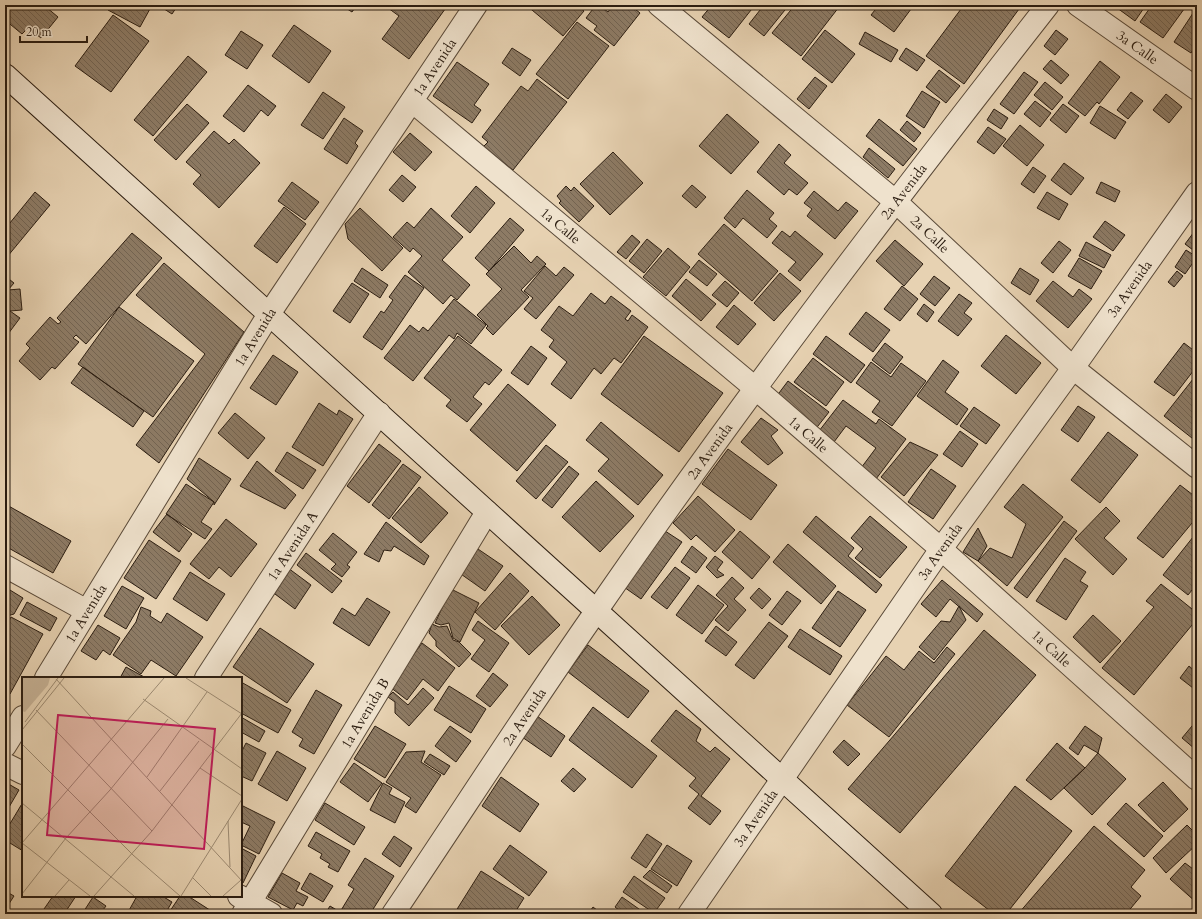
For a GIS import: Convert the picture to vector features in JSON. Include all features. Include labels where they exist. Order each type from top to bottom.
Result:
[{"type":"street","name":"1a Avenida","points":[[47,677],[269,314],[476,5]]},
{"type":"street","name":"2a Calle","points":[[659,5],[895,201],[1073,368],[1197,468]]},
{"type":"street","name":"2a Avenida","points":[[393,914],[596,610],[755,388],[895,201],[1048,5]]},
{"type":"street","name":"3a Calle","points":[[1078,5],[1197,89]]},
{"type":"street","points":[[5,75],[931,914]]},
{"type":"street","name":"1a Calle","points":[[412,101],[755,388],[941,549],[1197,779]]},
{"type":"street","name":"3a Avenida","points":[[688,914],[941,549],[1073,368],[1197,193]]},
{"type":"street","name":"1a Avenida A","points":[[207,677],[379,413]]},
{"type":"street","name":"1a Avenida B","points":[[244,904],[487,512]]},
{"type":"street","points":[[5,566],[87,611]]},
{"type":"street","points":[[5,746],[22,719]]},
{"type":"street","points":[[5,764],[22,772]]},
{"type":"street","points":[[244,904],[271,914]]},
{"type":"building","points":[[5,5],[47,5],[46,7],[58,17],[41,38],[28,28],[22,34],[5,20]]},
{"type":"building","points":[[111,5],[148,5],[151,7],[140,27],[108,10]]},
{"type":"building","points":[[158,5],[178,5],[172,14]]},
{"type":"building","points":[[341,5],[357,5],[352,12]]},
{"type":"building","points":[[384,5],[448,5],[409,59],[382,39],[399,16]]},
{"type":"building","points":[[526,5],[576,5],[584,11],[563,36]]},
{"type":"building","points":[[596,5],[599,5],[608,12],[613,5],[630,5],[640,13],[614,46],[594,30],[597,26],[586,18]]},
{"type":"building","points":[[712,5],[755,5],[729,38],[702,17]]},
{"type":"building","points":[[764,5],[789,5],[764,36],[749,24]]},
{"type":"building","points":[[795,5],[837,5],[839,7],[801,56],[772,33]]},
{"type":"building","points":[[879,5],[914,5],[894,32],[871,15]]},
{"type":"building","points":[[964,5],[1014,5],[1019,9],[964,84],[926,56]]},
{"type":"building","points":[[1113,5],[1146,5],[1135,21]]},
{"type":"building","points":[[1152,5],[1187,5],[1163,38],[1140,22]]},
{"type":"building","points":[[1197,7],[1197,43],[1191,53],[1174,42]]},
{"type":"building","points":[[113,15],[149,41],[111,92],[75,66]]},
{"type":"building","points":[[577,22],[609,46],[568,99],[536,74]]},
{"type":"building","points":[[294,25],[331,51],[309,83],[272,56]]},
{"type":"building","points":[[825,30],[855,54],[832,83],[802,59]]},
{"type":"building","points":[[1056,30],[1068,39],[1055,55],[1044,46]]},
{"type":"building","points":[[241,31],[263,45],[247,69],[225,55]]},
{"type":"building","points":[[865,32],[898,50],[891,62],[859,44]]},
{"type":"building","points":[[512,48],[531,60],[520,76],[502,63]]},
{"type":"building","points":[[906,48],[925,60],[917,71],[899,59]]},
{"type":"building","points":[[188,56],[207,72],[153,136],[134,120]]},
{"type":"building","points":[[1051,60],[1069,75],[1061,84],[1043,69]]},
{"type":"building","points":[[1100,61],[1120,77],[1099,104],[1097,102],[1085,116],[1068,103]]},
{"type":"building","points":[[457,62],[489,84],[474,105],[481,110],[472,123],[433,96]]},
{"type":"building","points":[[939,70],[960,86],[946,103],[926,87]]},
{"type":"building","points":[[1024,72],[1038,82],[1014,114],[1000,104]]},
{"type":"building","points":[[815,77],[827,86],[809,109],[797,99]]},
{"type":"building","points":[[537,79],[567,102],[513,170],[483,147],[488,142],[482,137],[521,86],[528,91]]},
{"type":"building","points":[[1045,82],[1063,97],[1052,110],[1034,95]]},
{"type":"building","points":[[248,85],[276,106],[268,116],[261,110],[244,132],[223,116]]},
{"type":"building","points":[[922,91],[940,102],[924,128],[906,116]]},
{"type":"building","points":[[323,92],[345,107],[323,139],[301,125]]},
{"type":"building","points":[[1131,92],[1143,101],[1128,119],[1117,110]]},
{"type":"building","points":[[1166,94],[1182,107],[1169,123],[1153,110]]},
{"type":"building","points":[[1035,101],[1051,113],[1040,127],[1024,114]]},
{"type":"building","points":[[187,104],[209,123],[176,160],[154,140]]},
{"type":"building","points":[[1063,104],[1079,116],[1066,133],[1050,120]]},
{"type":"building","points":[[1100,106],[1126,122],[1115,139],[1090,123]]},
{"type":"building","points":[[994,109],[1008,118],[1001,129],[987,120]]},
{"type":"building","points":[[727,114],[759,142],[731,174],[699,146]]},
{"type":"building","points":[[344,118],[363,131],[355,143],[358,146],[347,164],[324,149]]},
{"type":"building","points":[[879,119],[917,149],[903,166],[866,136]]},
{"type":"building","points":[[907,121],[921,133],[914,142],[900,130]]},
{"type":"building","points":[[1020,125],[1044,145],[1027,166],[1003,146]]},
{"type":"building","points":[[988,127],[1006,139],[994,154],[977,142]]},
{"type":"building","points":[[214,131],[229,144],[234,139],[260,163],[219,208],[193,184],[201,175],[186,162]]},
{"type":"building","points":[[410,133],[432,152],[415,171],[393,152]]},
{"type":"building","points":[[779,144],[791,155],[784,163],[808,183],[797,195],[789,189],[784,195],[757,172]]},
{"type":"building","points":[[869,148],[895,169],[888,178],[863,157]]},
{"type":"building","points":[[613,152],[643,183],[610,215],[580,184]]},
{"type":"building","points":[[1064,163],[1084,178],[1071,195],[1051,180]]},
{"type":"building","points":[[1033,167],[1046,176],[1034,193],[1021,184]]},
{"type":"building","points":[[402,175],[416,187],[403,202],[389,190]]},
{"type":"building","points":[[292,182],[319,202],[305,220],[278,201]]},
{"type":"building","points":[[1101,182],[1120,191],[1115,202],[1096,193]]},
{"type":"building","points":[[692,185],[706,197],[696,208],[682,196]]},
{"type":"building","points":[[476,186],[495,203],[470,233],[451,216]]},
{"type":"building","points":[[566,186],[571,191],[574,187],[594,206],[579,222],[559,203],[561,201],[557,196]]},
{"type":"building","points":[[747,190],[774,213],[769,219],[777,226],[767,238],[743,218],[735,228],[724,218]]},
{"type":"building","points":[[814,191],[838,211],[846,202],[858,211],[835,239],[807,216],[812,209],[804,203]]},
{"type":"building","points":[[35,192],[50,205],[7,257],[5,255],[5,229]]},
{"type":"building","points":[[1047,192],[1068,204],[1059,220],[1037,208]]},
{"type":"building","points":[[284,207],[306,224],[277,263],[254,246]]},
{"type":"building","points":[[360,208],[403,248],[382,271],[348,239],[345,224]]},
{"type":"building","points":[[431,208],[463,237],[442,260],[470,285],[457,300],[451,295],[443,304],[408,272],[422,256],[413,248],[410,252],[393,237],[407,222],[414,228]]},
{"type":"building","points":[[510,218],[524,230],[489,271],[475,258]]},
{"type":"building","points":[[1105,221],[1125,235],[1113,251],[1093,237]]},
{"type":"building","points":[[724,224],[778,271],[752,301],[698,254]]},
{"type":"building","points":[[782,231],[790,237],[795,231],[823,254],[800,281],[788,271],[796,262],[772,243]]},
{"type":"building","points":[[1194,232],[1197,235],[1197,253],[1185,244]]},
{"type":"building","points":[[132,233],[162,258],[86,344],[76,335],[73,338],[79,342],[55,369],[52,367],[40,380],[19,361],[30,348],[26,344],[50,317],[58,324],[61,322],[57,318]]},
{"type":"building","points":[[632,235],[640,242],[626,259],[617,252]]},
{"type":"building","points":[[647,239],[662,251],[644,273],[629,261]]},
{"type":"building","points":[[895,240],[923,264],[904,286],[876,261]]},
{"type":"building","points":[[1059,241],[1071,250],[1053,273],[1041,263]]},
{"type":"building","points":[[1086,242],[1111,255],[1104,268],[1079,256]]},
{"type":"building","points":[[514,246],[531,263],[537,256],[546,264],[521,290],[529,297],[493,335],[486,328],[488,326],[477,315],[502,289],[486,274]]},
{"type":"building","points":[[668,248],[690,267],[666,296],[643,277]]},
{"type":"building","points":[[1186,250],[1197,257],[1185,274],[1175,267]]},
{"type":"building","points":[[1079,258],[1102,271],[1091,289],[1068,276]]},
{"type":"building","points":[[699,260],[717,274],[707,286],[689,272]]},
{"type":"building","points":[[164,263],[244,332],[159,463],[136,445],[205,354],[136,295]]},
{"type":"building","points":[[545,266],[556,276],[564,267],[574,275],[536,319],[524,309],[533,298],[524,291]]},
{"type":"building","points":[[362,268],[388,285],[380,298],[354,281]]},
{"type":"building","points":[[1020,268],[1039,280],[1030,295],[1011,283]]},
{"type":"building","points":[[1177,271],[1183,276],[1174,287],[1168,282]]},
{"type":"building","points":[[780,273],[801,291],[774,321],[754,303]]},
{"type":"building","points":[[405,275],[424,288],[382,350],[363,337],[381,311],[384,313],[393,300],[389,297]]},
{"type":"building","points":[[5,276],[14,283],[8,290],[20,289],[22,310],[10,311],[20,318],[5,338]]},
{"type":"building","points":[[934,276],[950,288],[935,306],[920,294]]},
{"type":"building","points":[[686,279],[716,304],[701,321],[672,296]]},
{"type":"building","points":[[725,281],[739,293],[727,307],[712,295]]},
{"type":"building","points":[[1053,281],[1073,297],[1079,289],[1092,299],[1068,328],[1036,301]]},
{"type":"building","points":[[352,283],[369,294],[350,323],[333,311]]},
{"type":"building","points":[[902,286],[918,299],[900,321],[884,309]]},
{"type":"building","points":[[591,293],[605,304],[611,296],[631,311],[625,319],[628,321],[632,315],[648,327],[621,363],[614,358],[601,374],[594,368],[571,399],[551,384],[567,362],[549,347],[554,340],[541,330],[559,306],[573,316]]},
{"type":"building","points":[[959,294],[972,303],[964,313],[972,319],[958,336],[938,321]]},
{"type":"building","points":[[454,299],[486,325],[471,344],[457,333],[454,339],[449,335],[413,381],[384,358],[410,325],[419,332],[423,327],[428,331]]},
{"type":"building","points":[[924,304],[934,312],[927,322],[917,314]]},
{"type":"building","points":[[734,305],[756,324],[738,345],[716,327]]},
{"type":"building","points":[[119,307],[194,361],[153,417],[78,364]]},
{"type":"building","points":[[866,312],[890,330],[873,352],[849,334]]},
{"type":"building","points":[[1006,335],[1041,363],[1016,394],[981,366]]},
{"type":"building","points":[[458,336],[502,370],[489,385],[485,382],[473,397],[482,404],[467,422],[446,406],[451,400],[424,378]]},
{"type":"building","points":[[644,336],[723,393],[679,452],[601,394]]},
{"type":"building","points":[[826,336],[865,365],[851,383],[813,354]]},
{"type":"building","points":[[885,343],[903,357],[890,374],[872,360]]},
{"type":"building","points":[[1184,343],[1197,353],[1197,366],[1174,396],[1154,382]]},
{"type":"building","points":[[531,346],[547,358],[528,385],[511,373]]},
{"type":"building","points":[[273,355],[298,372],[276,405],[250,388]]},
{"type":"building","points":[[813,358],[844,382],[826,406],[794,382]]},
{"type":"building","points":[[943,360],[959,372],[945,392],[968,409],[957,425],[917,396]]},
{"type":"building","points":[[871,362],[891,377],[901,363],[926,381],[892,426],[872,412],[880,401],[856,383]]},
{"type":"building","points":[[83,367],[144,411],[133,427],[71,383]]},
{"type":"building","points":[[1197,374],[1197,442],[1164,416]]},
{"type":"building","points":[[788,381],[829,412],[814,431],[773,401]]},
{"type":"building","points":[[508,384],[556,425],[517,471],[470,430]]},
{"type":"building","points":[[843,400],[876,424],[879,419],[906,439],[876,479],[861,468],[876,448],[846,426],[834,442],[819,431]]},
{"type":"building","points":[[319,403],[337,415],[339,410],[353,419],[323,466],[292,447]]},
{"type":"building","points":[[1078,406],[1095,417],[1078,442],[1061,430]]},
{"type":"building","points":[[974,407],[1000,425],[986,444],[960,426]]},
{"type":"building","points":[[235,413],[265,438],[248,459],[218,433]]},
{"type":"building","points":[[761,418],[778,430],[771,436],[783,453],[768,465],[741,442]]},
{"type":"building","points":[[601,422],[663,475],[638,505],[598,471],[609,459],[586,440]]},
{"type":"building","points":[[960,431],[978,444],[962,467],[943,454]]},
{"type":"building","points":[[1108,432],[1138,455],[1100,503],[1071,480]]},
{"type":"building","points":[[910,442],[938,455],[904,496],[881,477]]},
{"type":"building","points":[[379,444],[401,461],[369,503],[347,486]]},
{"type":"building","points":[[546,445],[568,462],[536,499],[516,481]]},
{"type":"building","points":[[728,449],[777,485],[751,520],[702,484]]},
{"type":"building","points":[[287,452],[316,470],[303,489],[275,471]]},
{"type":"building","points":[[199,458],[231,479],[214,505],[214,502],[187,479]]},
{"type":"building","points":[[257,461],[296,495],[285,509],[240,486]]},
{"type":"building","points":[[403,464],[421,477],[389,519],[372,505]]},
{"type":"building","points":[[569,466],[579,474],[552,508],[542,500]]},
{"type":"building","points":[[931,469],[956,486],[933,519],[908,502]]},
{"type":"building","points":[[596,481],[634,516],[600,552],[562,517]]},
{"type":"building","points":[[186,484],[214,502],[201,522],[212,529],[205,539],[166,514]]},
{"type":"building","points":[[1023,484],[1063,517],[1007,586],[978,561],[990,548],[1012,558],[1026,524],[1004,507]]},
{"type":"building","points":[[1180,485],[1197,498],[1197,517],[1163,558],[1137,538]]},
{"type":"building","points":[[419,487],[448,513],[421,543],[392,518]]},
{"type":"building","points":[[698,496],[735,530],[715,552],[696,535],[691,540],[673,523]]},
{"type":"building","points":[[5,504],[71,541],[53,573],[5,546]]},
{"type":"building","points":[[1106,507],[1120,521],[1104,538],[1127,559],[1113,575],[1075,539]]},
{"type":"building","points":[[167,514],[192,534],[179,552],[153,532]]},
{"type":"building","points":[[816,516],[854,548],[848,556],[882,585],[876,593],[803,532]]},
{"type":"building","points":[[870,516],[907,547],[880,578],[855,558],[863,549],[851,538]]},
{"type":"building","points":[[226,519],[257,544],[231,577],[219,567],[209,579],[190,564]]},
{"type":"building","points":[[1064,521],[1077,531],[1027,598],[1014,588]]},
{"type":"building","points":[[386,522],[429,556],[424,565],[394,546],[391,551],[384,550],[379,562],[364,554]]},
{"type":"building","points":[[978,528],[987,546],[978,561],[963,552]]},
{"type":"building","points":[[662,529],[682,542],[641,599],[621,585]]},
{"type":"building","points":[[740,531],[770,557],[752,579],[722,552]]},
{"type":"building","points":[[1197,532],[1197,584],[1188,595],[1163,575]]},
{"type":"building","points":[[333,533],[357,552],[347,565],[350,567],[342,577],[331,569],[336,564],[319,550]]},
{"type":"building","points":[[149,540],[181,561],[156,599],[124,578]]},
{"type":"building","points":[[788,544],[836,586],[821,604],[773,562]]},
{"type":"building","points":[[692,546],[707,558],[696,573],[681,562]]},
{"type":"building","points":[[475,547],[503,566],[485,591],[458,572]]},
{"type":"building","points":[[306,553],[342,581],[332,593],[297,565]]},
{"type":"building","points":[[715,556],[723,562],[717,570],[724,575],[717,578],[706,567]]},
{"type":"building","points":[[1065,558],[1086,572],[1080,581],[1088,586],[1066,620],[1036,601]]},
{"type":"building","points":[[675,567],[690,578],[667,609],[651,597]]},
{"type":"building","points":[[288,568],[311,585],[295,609],[271,591]]},
{"type":"building","points":[[190,572],[225,594],[207,621],[173,599]]},
{"type":"building","points":[[510,573],[529,591],[495,630],[475,612]]},
{"type":"building","points":[[732,577],[744,588],[734,599],[746,610],[728,631],[715,620],[728,606],[716,595]]},
{"type":"building","points":[[942,580],[983,614],[977,622],[950,599],[936,617],[921,604]]},
{"type":"building","points":[[1161,584],[1197,613],[1197,619],[1134,695],[1102,668],[1154,607],[1146,601]]},
{"type":"building","points":[[698,585],[724,605],[702,634],[676,615]]},
{"type":"building","points":[[122,586],[144,598],[126,629],[104,616]]},
{"type":"building","points":[[5,587],[23,598],[14,614],[7,616],[5,619]]},
{"type":"building","points":[[759,588],[771,599],[762,609],[750,598]]},
{"type":"building","points":[[451,589],[479,603],[460,642],[453,638],[449,623],[441,625],[435,623]]},
{"type":"building","points":[[787,591],[801,601],[782,625],[769,615]]},
{"type":"building","points":[[838,591],[866,610],[840,647],[812,628]]},
{"type":"building","points":[[532,596],[560,625],[529,655],[501,626]]},
{"type":"building","points":[[367,598],[390,612],[369,646],[333,623],[342,608],[355,616]]},
{"type":"building","points":[[27,602],[57,618],[50,631],[20,615]]},
{"type":"building","points":[[959,606],[966,620],[934,660],[919,647],[941,621],[950,622]]},
{"type":"building","points":[[141,607],[151,611],[150,616],[161,623],[167,613],[203,637],[176,676],[151,660],[141,674],[113,655],[136,622]]},
{"type":"building","points":[[1093,615],[1121,641],[1100,663],[1073,637]]},
{"type":"building","points":[[11,617],[43,634],[10,694],[5,691],[5,628]]},
{"type":"building","points":[[478,621],[509,643],[489,672],[471,659],[485,640],[472,630]]},
{"type":"building","points":[[769,622],[788,636],[754,679],[735,665]]},
{"type":"building","points":[[432,624],[439,627],[447,626],[453,640],[459,642],[471,654],[459,667],[436,646],[436,641],[429,633]]},
{"type":"building","points":[[98,625],[120,638],[110,655],[103,650],[96,660],[81,651]]},
{"type":"building","points":[[716,626],[737,642],[726,656],[705,641]]},
{"type":"building","points":[[260,628],[314,664],[287,703],[233,667]]},
{"type":"building","points":[[800,629],[842,656],[830,675],[788,647]]},
{"type":"building","points":[[984,630],[1036,675],[900,833],[848,789]]},
{"type":"building","points":[[422,643],[455,668],[438,691],[423,679],[407,700],[390,687]]},
{"type":"building","points":[[588,645],[649,691],[628,718],[568,672]]},
{"type":"building","points":[[947,647],[955,654],[889,737],[847,705],[886,656],[904,670],[919,651],[934,663]]},
{"type":"building","points":[[1189,666],[1197,673],[1197,683],[1193,688],[1180,678]]},
{"type":"building","points":[[126,667],[144,677],[121,677]]},
{"type":"building","points":[[493,673],[508,685],[490,707],[476,696]]},
{"type":"building","points":[[242,683],[291,710],[278,733],[242,714]]},
{"type":"building","points":[[449,686],[486,709],[471,733],[434,710]]},
{"type":"building","points":[[423,688],[434,698],[409,726],[395,713],[395,702],[388,697],[393,692],[408,705]]},
{"type":"building","points":[[316,690],[342,705],[314,754],[299,746],[303,739],[292,732]]},
{"type":"building","points":[[593,707],[657,756],[632,788],[569,740]]},
{"type":"building","points":[[676,710],[701,729],[696,741],[710,752],[715,747],[730,759],[701,796],[721,811],[710,825],[688,808],[699,794],[689,786],[696,778],[651,741]]},
{"type":"building","points":[[537,716],[565,736],[551,757],[522,737]]},
{"type":"building","points":[[242,718],[265,731],[259,742],[242,733]]},
{"type":"building","points":[[1197,720],[1197,748],[1195,749],[1182,738]]},
{"type":"building","points":[[375,726],[406,744],[385,778],[354,759]]},
{"type":"building","points":[[450,726],[471,741],[456,762],[435,746]]},
{"type":"building","points":[[1085,726],[1102,738],[1098,753],[1084,745],[1078,755],[1069,748]]},
{"type":"building","points":[[844,740],[860,754],[848,766],[833,752]]},
{"type":"building","points":[[246,743],[266,753],[252,781],[242,776],[242,751]]},
{"type":"building","points":[[1057,743],[1085,768],[1051,800],[1026,780]]},
{"type":"building","points":[[277,751],[306,768],[287,801],[258,784]]},
{"type":"building","points":[[425,751],[421,762],[441,775],[416,813],[405,806],[411,798],[386,782],[406,752]]},
{"type":"building","points":[[1098,753],[1126,779],[1092,815],[1064,788]]},
{"type":"building","points":[[430,754],[450,766],[444,775],[424,762]]},
{"type":"building","points":[[354,763],[382,783],[368,802],[340,782]]},
{"type":"building","points":[[573,768],[586,779],[574,792],[561,781]]},
{"type":"building","points":[[501,777],[539,804],[520,832],[482,806]]},
{"type":"building","points":[[5,782],[19,790],[5,814]]},
{"type":"building","points":[[1163,782],[1188,809],[1164,832],[1138,805]]},
{"type":"building","points":[[383,783],[392,788],[389,794],[405,802],[395,823],[370,810]]},
{"type":"building","points":[[1015,786],[1072,831],[1006,914],[994,914],[945,876]]},
{"type":"building","points":[[325,803],[365,827],[354,845],[315,820]]},
{"type":"building","points":[[1126,803],[1163,836],[1144,857],[1107,824]]},
{"type":"building","points":[[22,804],[22,850],[5,840],[5,832]]},
{"type":"building","points":[[242,806],[275,822],[259,854],[242,846],[250,826],[242,822]]},
{"type":"building","points":[[1187,825],[1197,835],[1197,844],[1166,873],[1153,858]]},
{"type":"building","points":[[1094,826],[1145,870],[1131,887],[1141,896],[1126,914],[1018,914]]},
{"type":"building","points":[[316,832],[350,851],[338,872],[328,867],[330,864],[320,858],[322,854],[308,846]]},
{"type":"building","points":[[647,834],[662,844],[646,868],[631,858]]},
{"type":"building","points":[[394,836],[412,848],[400,867],[382,854]]},
{"type":"building","points":[[510,845],[547,872],[529,896],[493,869]]},
{"type":"building","points":[[667,845],[692,861],[677,886],[651,869]]},
{"type":"building","points":[[242,849],[256,856],[242,882]]},
{"type":"building","points":[[365,858],[394,876],[370,914],[325,914],[330,906],[340,912],[354,889],[348,885]]},
{"type":"building","points":[[1185,863],[1197,872],[1197,903],[1170,879]]},
{"type":"building","points":[[650,870],[672,886],[667,893],[643,877]]},
{"type":"building","points":[[481,871],[524,898],[514,914],[454,914]]},
{"type":"building","points":[[282,873],[300,883],[296,891],[308,897],[303,906],[297,903],[293,910],[268,897]]},
{"type":"building","points":[[310,873],[333,886],[323,902],[301,889]]},
{"type":"building","points":[[634,876],[665,898],[654,913],[623,892]]},
{"type":"building","points":[[5,891],[14,896],[5,910]]},
{"type":"building","points":[[52,897],[75,897],[64,914],[52,914],[44,909]]},
{"type":"building","points":[[93,897],[106,906],[100,914],[82,914]]},
{"type":"building","points":[[136,897],[164,897],[172,902],[165,914],[127,914]]},
{"type":"building","points":[[179,897],[190,897],[216,914],[168,914]]},
{"type":"building","points":[[622,897],[646,914],[624,914],[615,907]]},
{"type":"building","points":[[593,907],[602,914],[588,914]]}]
